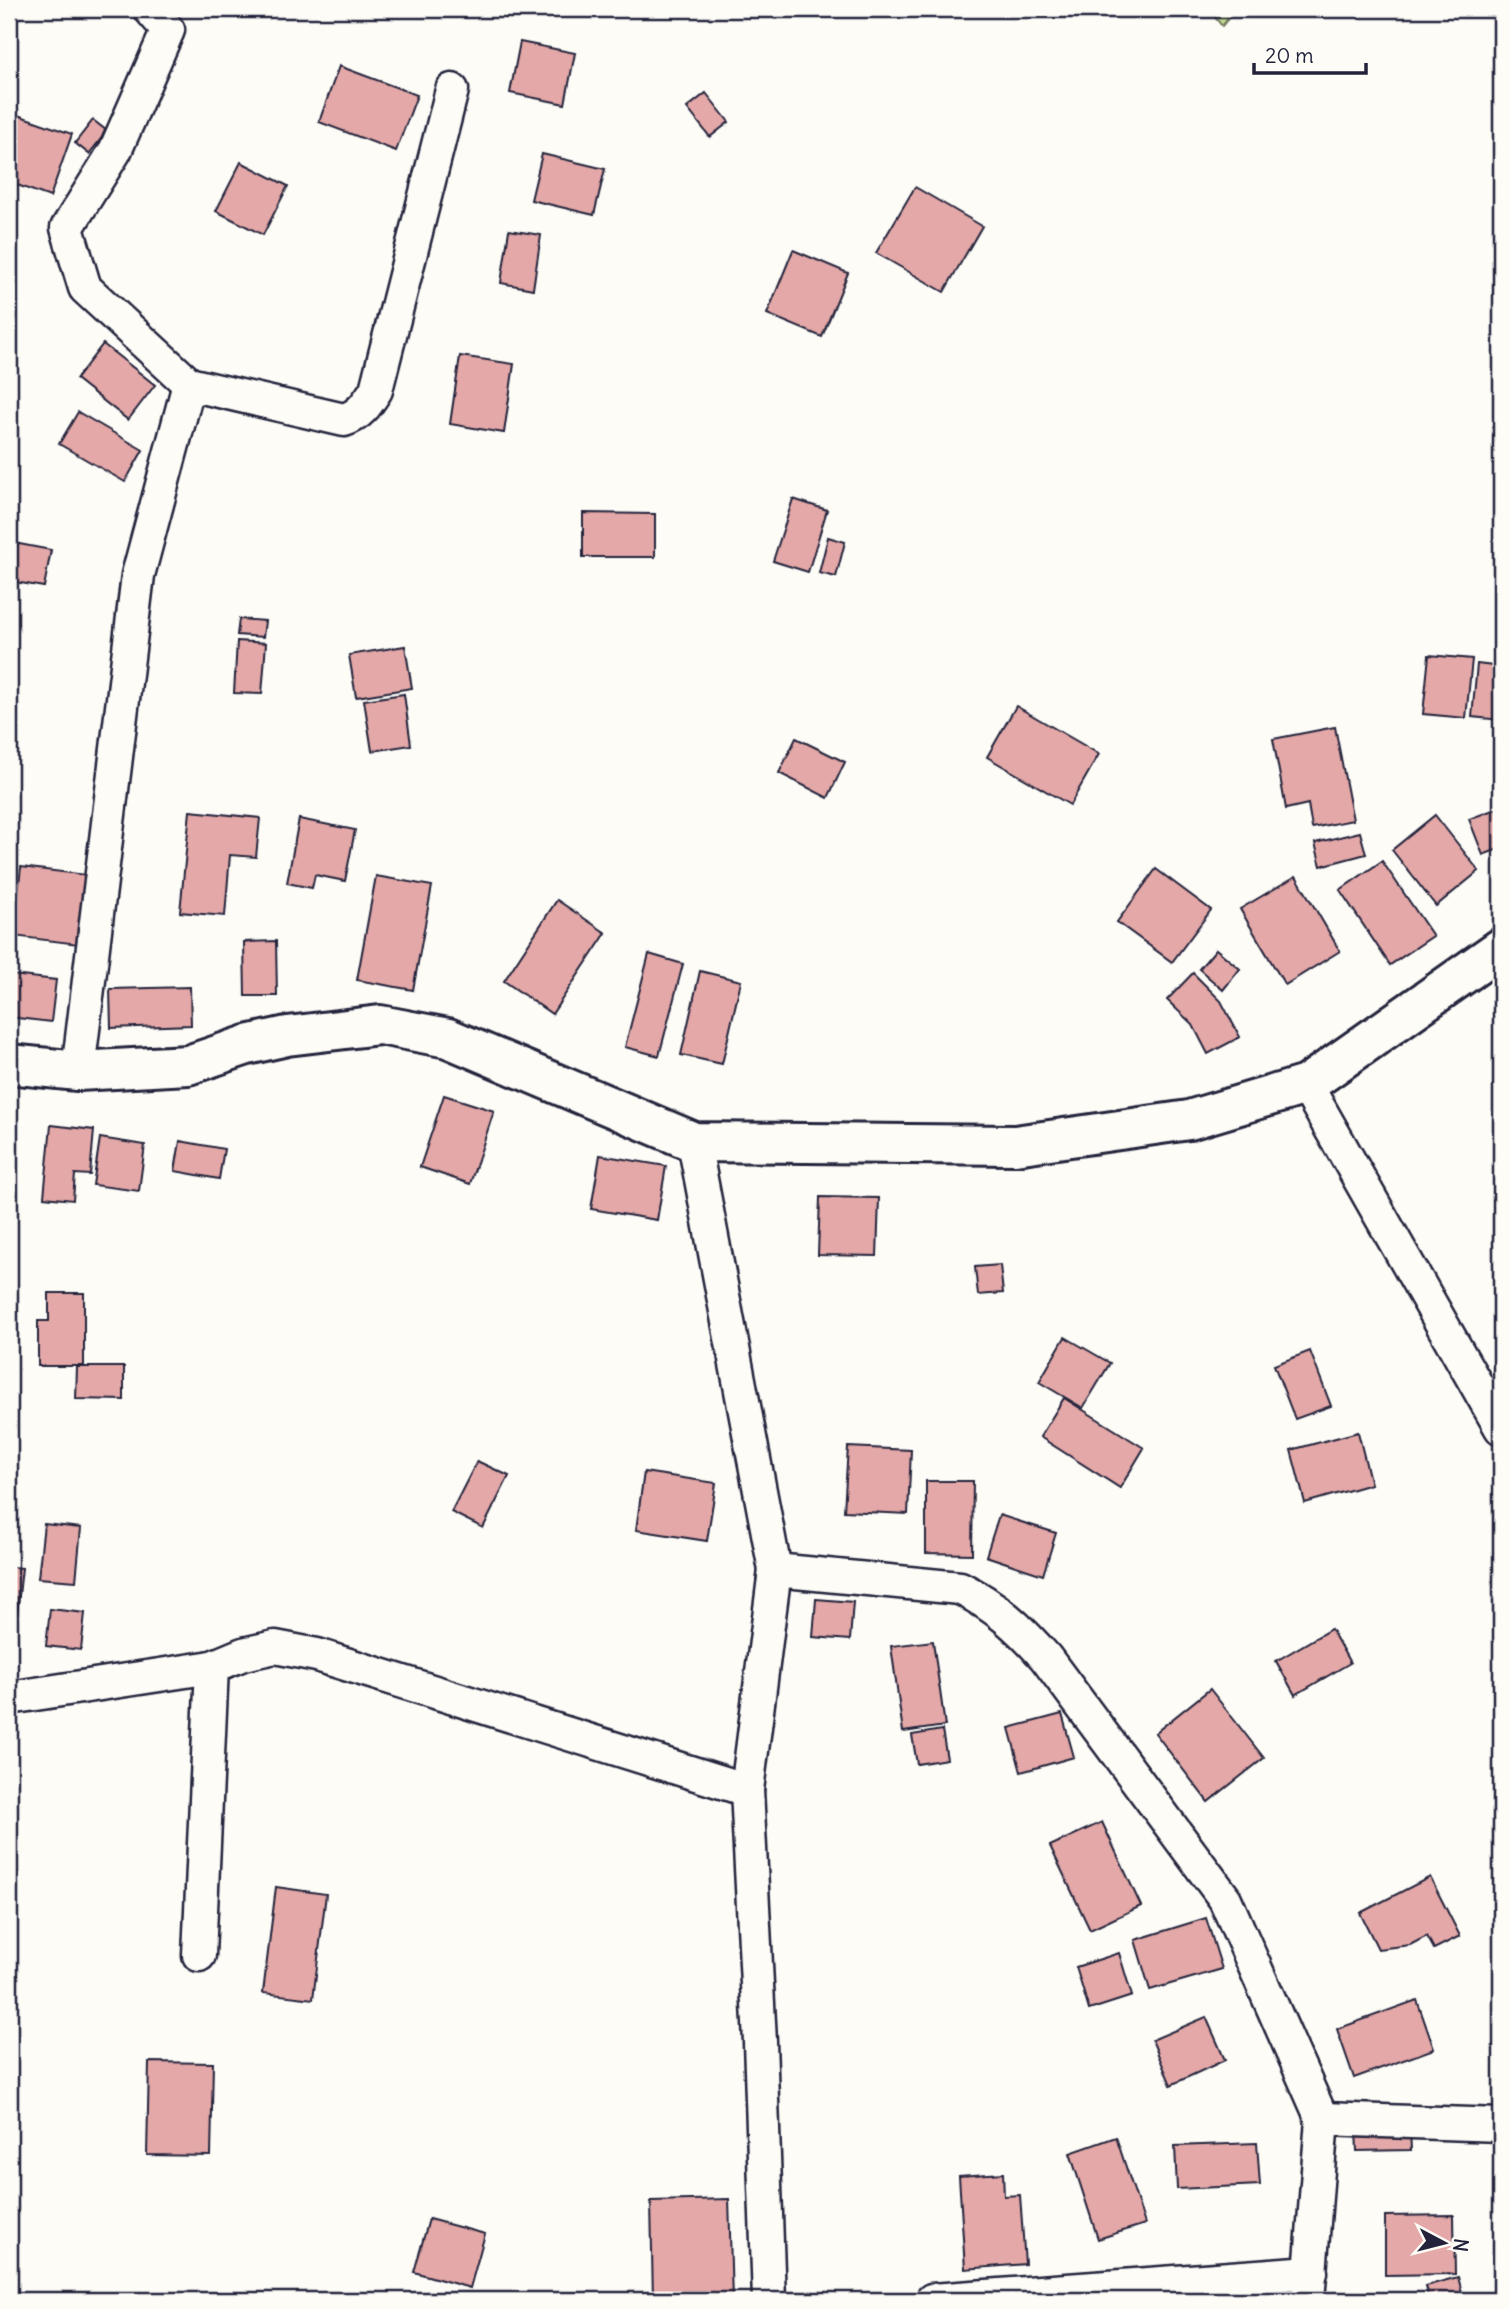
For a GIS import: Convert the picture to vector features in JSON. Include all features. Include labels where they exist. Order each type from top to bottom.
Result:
[{"type":"street","points":[[149,9],[168,30],[115,151],[67,228],[85,288],[188,384],[344,419],[356,416],[362,410],[376,390],[452,90]]},
{"type":"street","points":[[78,1071],[138,575],[188,384]]},
{"type":"street","points":[[9,1064],[78,1071],[188,1065],[247,1045],[287,1036],[380,1025],[448,1038],[694,1142],[1015,1145],[1188,1120],[1306,1085],[1501,948]]},
{"type":"street","points":[[1306,1085],[1501,1428]]},
{"type":"street","points":[[694,1142],[775,1570],[747,1790],[760,2042],[769,2300]]},
{"type":"street","points":[[775,1570],[960,1588],[983,1599],[1024,1632],[1092,1719],[1224,1899],[1322,2119],[1310,2286],[932,2300]]},
{"type":"street","points":[[9,1698],[212,1667],[243,1654],[275,1647],[317,1655],[747,1790]]},
{"type":"street","points":[[199,1955],[212,1667]]},
{"type":"street","points":[[1322,2119],[1501,2125]]},
{"type":"green space","points":[[1208,9],[1236,9],[1222,26]]},
{"type":"building","points":[[520,42],[575,53],[565,104],[510,93]]},
{"type":"building","points":[[339,66],[417,95],[396,151],[319,122]]},
{"type":"building","points":[[706,93],[729,122],[710,137],[687,108]]},
{"type":"building","points":[[9,112],[72,134],[50,197],[9,182]]},
{"type":"building","points":[[93,120],[107,131],[89,154],[75,143]]},
{"type":"building","points":[[542,154],[605,169],[594,215],[531,200]]},
{"type":"building","points":[[241,162],[288,186],[263,235],[216,211]]},
{"type":"building","points":[[915,187],[982,226],[944,292],[876,253]]},
{"type":"building","points":[[509,230],[541,235],[533,289],[501,283]]},
{"type":"building","points":[[793,250],[848,273],[822,337],[767,314]]},
{"type":"building","points":[[103,344],[155,385],[128,420],[76,379]]},
{"type":"building","points":[[460,356],[514,364],[504,433],[450,424]]},
{"type":"building","points":[[78,412],[143,450],[125,482],[59,444]]},
{"type":"building","points":[[793,499],[827,510],[808,572],[773,561]]},
{"type":"building","points":[[583,513],[655,514],[655,557],[583,557]]},
{"type":"building","points":[[828,537],[845,542],[836,577],[819,573]]},
{"type":"building","points":[[14,543],[51,550],[44,587],[9,581]]},
{"type":"building","points":[[239,619],[265,621],[263,637],[237,635]]},
{"type":"building","points":[[237,641],[266,643],[262,694],[234,693]]},
{"type":"building","points":[[405,646],[412,688],[356,697],[349,655]]},
{"type":"building","points":[[1429,655],[1472,659],[1466,718],[1423,714]]},
{"type":"building","points":[[1477,664],[1501,667],[1501,720],[1472,717]]},
{"type":"building","points":[[404,694],[411,745],[372,751],[364,700]]},
{"type":"building","points":[[1016,706],[1099,754],[1070,805],[987,757]]},
{"type":"building","points":[[1335,727],[1353,820],[1312,828],[1308,804],[1286,809],[1273,739]]},
{"type":"building","points":[[796,738],[845,762],[828,798],[779,773]]},
{"type":"building","points":[[1501,807],[1501,848],[1483,855],[1469,819]]},
{"type":"building","points":[[190,811],[260,818],[256,857],[230,855],[225,916],[180,912]]},
{"type":"building","points":[[1435,815],[1479,871],[1436,906],[1392,850]]},
{"type":"building","points":[[299,819],[355,830],[345,881],[315,875],[312,888],[287,883]]},
{"type":"building","points":[[1360,832],[1366,854],[1321,866],[1315,843]]},
{"type":"building","points":[[1382,861],[1433,936],[1390,965],[1340,890]]},
{"type":"building","points":[[21,867],[87,875],[78,944],[13,936]]},
{"type":"building","points":[[1156,869],[1211,910],[1172,962],[1117,922]]},
{"type":"building","points":[[376,876],[432,886],[413,990],[357,980]]},
{"type":"building","points":[[1296,876],[1340,951],[1285,985],[1240,909]]},
{"type":"building","points":[[557,900],[606,933],[552,1014],[504,981]]},
{"type":"building","points":[[276,941],[277,996],[245,996],[244,942]]},
{"type":"building","points":[[1216,949],[1240,969],[1223,990],[1199,969]]},
{"type":"building","points":[[649,954],[683,964],[659,1056],[625,1047]]},
{"type":"building","points":[[700,971],[741,981],[722,1064],[681,1055]]},
{"type":"building","points":[[1193,973],[1221,1001],[1240,1037],[1208,1054],[1193,1025],[1167,1000]]},
{"type":"building","points":[[12,975],[56,980],[51,1022],[9,1017]]},
{"type":"building","points":[[190,987],[191,1025],[111,1028],[110,989]]},
{"type":"building","points":[[444,1095],[494,1111],[470,1184],[420,1167]]},
{"type":"building","points":[[51,1125],[94,1130],[90,1175],[75,1174],[73,1200],[44,1197]]},
{"type":"building","points":[[100,1138],[145,1145],[139,1191],[93,1185]]},
{"type":"building","points":[[180,1141],[224,1149],[219,1179],[175,1171]]},
{"type":"building","points":[[600,1155],[666,1166],[657,1220],[591,1209]]},
{"type":"building","points":[[820,1197],[879,1198],[877,1256],[818,1255]]},
{"type":"building","points":[[1000,1265],[1003,1293],[978,1295],[975,1267]]},
{"type":"building","points":[[49,1293],[84,1293],[84,1366],[38,1366],[38,1321],[49,1321]]},
{"type":"building","points":[[1065,1337],[1110,1363],[1083,1408],[1039,1382]]},
{"type":"building","points":[[1310,1351],[1331,1406],[1295,1419],[1274,1365]]},
{"type":"building","points":[[77,1367],[124,1367],[124,1400],[76,1399]]},
{"type":"building","points":[[1064,1398],[1144,1448],[1120,1488],[1040,1437]]},
{"type":"building","points":[[1358,1432],[1371,1484],[1305,1503],[1291,1450]]},
{"type":"building","points":[[848,1447],[911,1450],[908,1514],[844,1511]]},
{"type":"building","points":[[477,1461],[509,1476],[483,1528],[451,1512]]},
{"type":"building","points":[[644,1472],[716,1483],[707,1541],[636,1530]]},
{"type":"building","points":[[926,1481],[973,1481],[972,1554],[926,1553]]},
{"type":"building","points":[[999,1515],[1056,1533],[1043,1575],[986,1556]]},
{"type":"building","points":[[44,1524],[81,1528],[76,1581],[38,1578]]},
{"type":"building","points":[[9,1567],[22,1568],[17,1614],[9,1613]]},
{"type":"building","points":[[816,1599],[853,1602],[850,1640],[813,1637]]},
{"type":"building","points":[[50,1609],[85,1613],[81,1650],[46,1646]]},
{"type":"building","points":[[1331,1629],[1350,1663],[1295,1695],[1276,1661]]},
{"type":"building","points":[[933,1641],[945,1726],[903,1732],[891,1646]]},
{"type":"building","points":[[1210,1689],[1264,1758],[1208,1802],[1155,1733]]},
{"type":"building","points":[[1062,1714],[1074,1757],[1021,1772],[1009,1728]]},
{"type":"building","points":[[942,1730],[947,1759],[917,1764],[912,1735]]},
{"type":"building","points":[[1102,1822],[1141,1906],[1090,1930],[1050,1846]]},
{"type":"building","points":[[1430,1877],[1460,1936],[1434,1949],[1427,1936],[1410,1945],[1378,1949],[1360,1913]]},
{"type":"building","points":[[276,1887],[326,1894],[313,1999],[263,1993]]},
{"type":"building","points":[[1206,1918],[1222,1969],[1150,1990],[1135,1940]]},
{"type":"building","points":[[1119,1953],[1132,1996],[1089,2010],[1076,1967]]},
{"type":"building","points":[[1417,2000],[1434,2049],[1354,2078],[1337,2029]]},
{"type":"building","points":[[1206,2017],[1225,2060],[1171,2085],[1152,2040]]},
{"type":"building","points":[[149,2062],[213,2063],[211,2156],[147,2155]]},
{"type":"building","points":[[1410,2129],[1411,2150],[1357,2151],[1356,2130]]},
{"type":"building","points":[[1116,2137],[1145,2224],[1098,2239],[1070,2153]]},
{"type":"building","points":[[1257,2143],[1260,2185],[1177,2189],[1175,2146]]},
{"type":"building","points":[[1003,2173],[1004,2196],[1020,2195],[1025,2264],[965,2269],[959,2176]]},
{"type":"building","points":[[729,2199],[732,2300],[653,2300],[651,2201]]},
{"type":"building","points":[[1454,2215],[1455,2274],[1385,2275],[1385,2216]]},
{"type":"building","points":[[429,2219],[485,2234],[470,2288],[414,2272]]},
{"type":"building","points":[[1458,2277],[1464,2300],[1429,2300],[1425,2286]]}]
